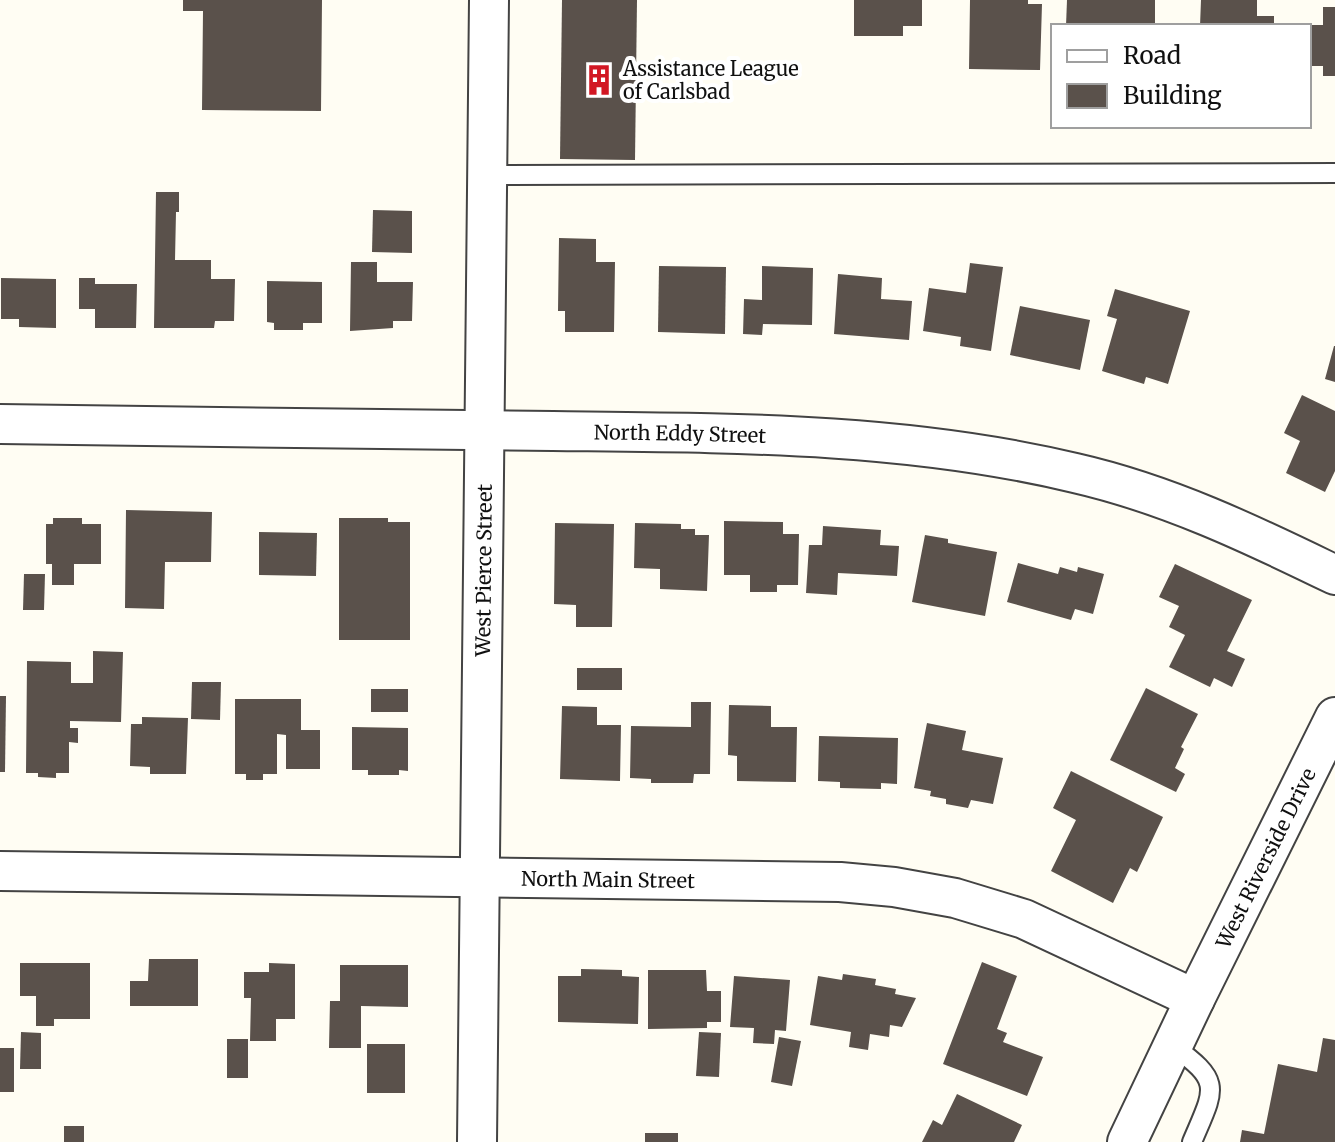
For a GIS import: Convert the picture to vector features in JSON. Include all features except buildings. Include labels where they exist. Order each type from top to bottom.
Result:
[{"type":"street","name":"West Pierce Street","points":[[477,1142],[489,0]]},
{"type":"street","name":"North Eddy Street","points":[[0,424],[845,438],[969,452],[1078,473],[1149,494],[1210,515],[1335,575]]},
{"type":"street","name":"West Riverside Drive","points":[[1127,1142],[1335,717]]},
{"type":"street","name":"North Main Street","points":[[0,871],[840,882],[955,898],[1024,919],[1195,999]]},
{"type":"lane","points":[[488,175],[1335,173]]},
{"type":"lane","points":[[1173,1046],[1202,1067],[1210,1083],[1209,1102],[1192,1142]]},
{"type":"place","name":"Assistance League of Carlsbad","points":[[599,80]]}]
